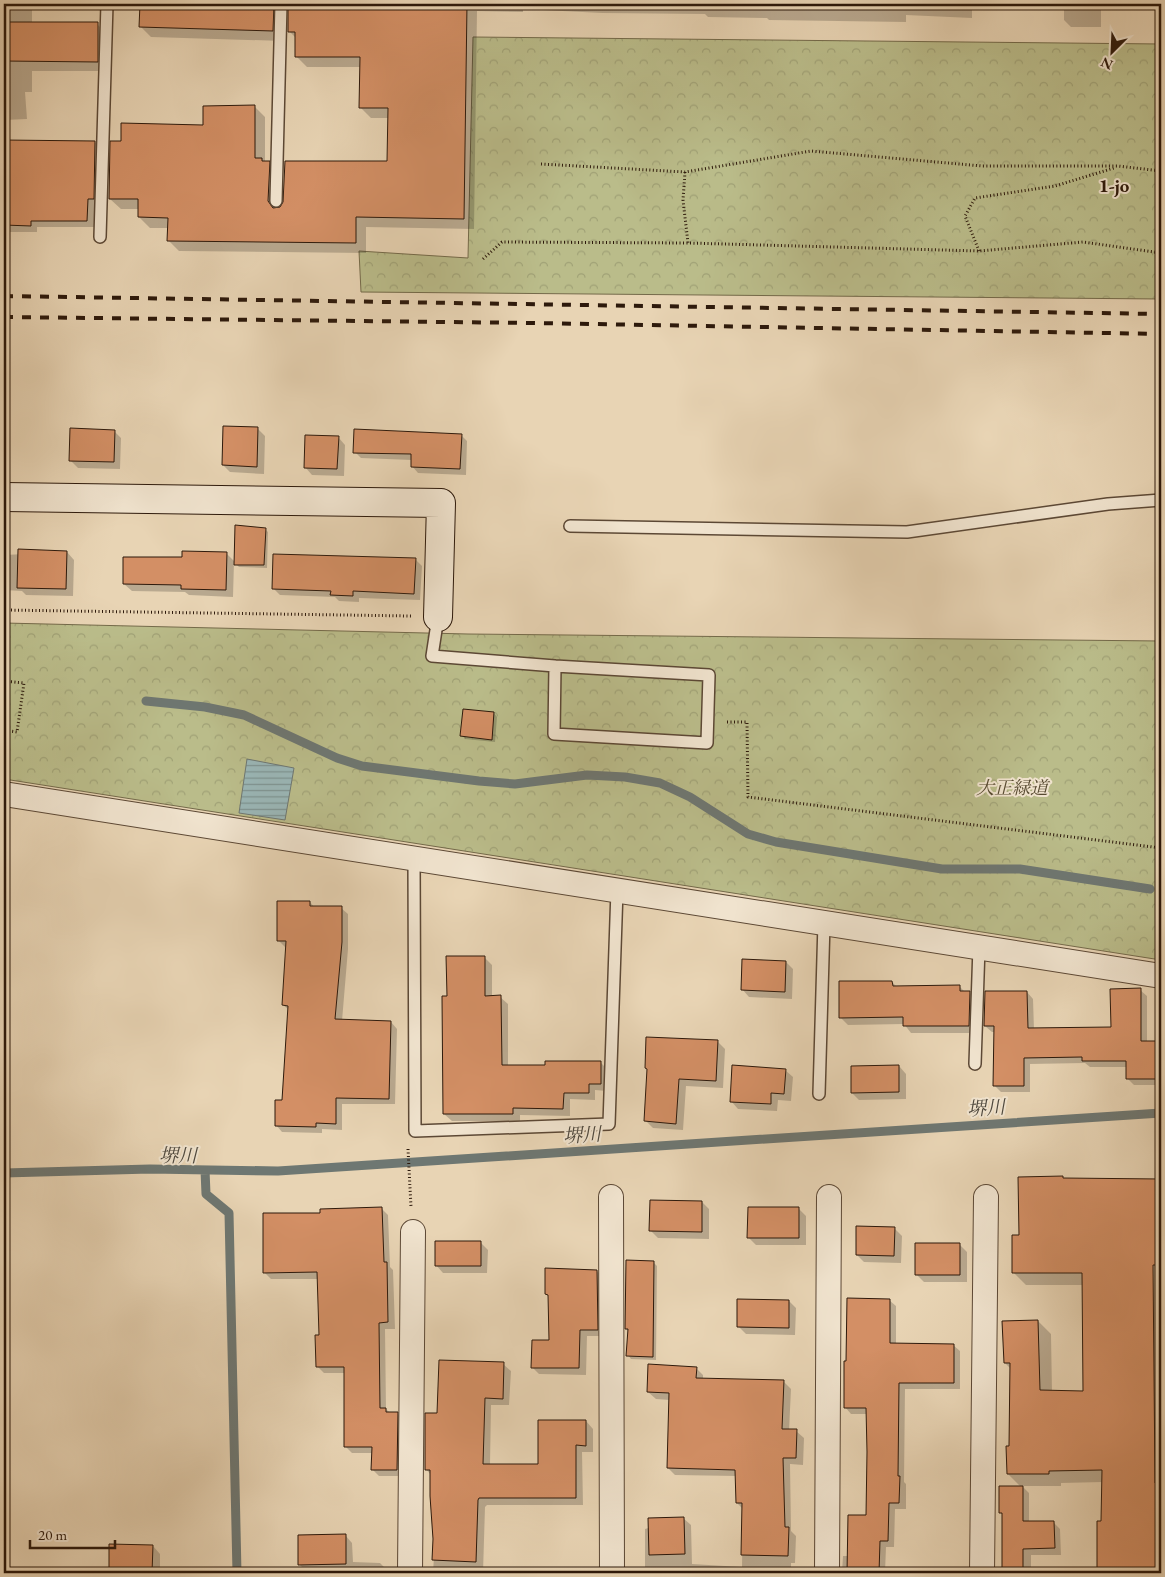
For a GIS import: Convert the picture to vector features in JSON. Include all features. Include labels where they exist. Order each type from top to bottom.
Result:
[{"type":"street","points":[[4,497],[441,503],[438,617]]},
{"type":"street","points":[[4,794],[1161,976]]},
{"type":"street","points":[[611,1197],[612,1573]]},
{"type":"street","points":[[827,1573],[829,1197]]},
{"type":"street","points":[[982,1573],[986,1197]]},
{"type":"street","points":[[410,1573],[412,1232]]},
{"type":"lane","points":[[100,237],[107,4]]},
{"type":"lane","points":[[276,201],[280,4]]},
{"type":"lane","points":[[570,526],[907,532],[1108,504],[1161,500]]},
{"type":"lane","points":[[438,617],[432,656],[555,666],[709,675],[707,743],[554,734],[555,666]]},
{"type":"lane","points":[[414,858],[415,1131],[609,1124],[617,890]]},
{"type":"lane","points":[[819,1094],[824,923]]},
{"type":"lane","points":[[975,1064],[979,947]]},
{"type":"path","points":[[541,164],[685,172],[812,151],[982,166],[1118,166],[1161,172]]},
{"type":"path","points":[[978,251],[964,216],[975,198],[1055,186],[1118,166]]},
{"type":"path","points":[[685,172],[683,200],[688,243]]},
{"type":"path","points":[[484,259],[502,242],[688,243],[978,251],[1083,242],[1161,253]]},
{"type":"path","points":[[4,610],[438,617]]},
{"type":"path","points":[[4,680],[24,684],[17,732],[4,730]]},
{"type":"path","points":[[708,723],[747,722],[748,797],[1161,848]]},
{"type":"path","points":[[407,1140],[410,1187]]},
{"type":"green space","points":[[473,37],[1161,44],[1161,299],[361,292],[359,251],[468,258]]},
{"type":"green space","name":"大正緑道","points":[[4,623],[468,634],[1161,641],[1161,960],[4,779]]},
{"type":"water","points":[[247,759],[294,768],[285,820],[239,813]]},
{"type":"building","points":[[140,4],[274,4],[273,31],[139,27]]},
{"type":"building","points":[[288,4],[467,4],[464,219],[356,217],[356,243],[167,241],[168,218],[138,217],[138,199],[109,199],[110,141],[121,141],[121,123],[203,125],[203,106],[255,105],[255,158],[262,158],[262,161],[270,161],[268,201],[273,208],[280,207],[283,202],[285,161],[387,161],[388,108],[359,108],[360,57],[295,57],[295,32],[288,32]]},
{"type":"building","points":[[4,22],[98,22],[98,62],[4,61]]},
{"type":"building","points":[[4,140],[95,141],[94,199],[88,199],[87,221],[31,221],[31,226],[4,225]]},
{"type":"building","points":[[223,426],[258,427],[257,467],[222,465]]},
{"type":"building","points":[[70,428],[115,430],[114,462],[69,461]]},
{"type":"building","points":[[354,429],[462,434],[460,469],[411,467],[411,454],[353,453]]},
{"type":"building","points":[[305,435],[339,436],[337,469],[304,468]]},
{"type":"building","points":[[235,525],[266,528],[264,565],[234,565]]},
{"type":"building","points":[[18,549],[67,551],[66,589],[17,588]]},
{"type":"building","points":[[182,551],[227,552],[226,590],[181,589],[181,585],[123,584],[123,557],[182,557]]},
{"type":"building","points":[[273,554],[416,558],[414,594],[353,591],[353,596],[330,595],[331,591],[272,589]]},
{"type":"building","points":[[463,709],[494,712],[492,740],[460,736]]},
{"type":"building","points":[[277,901],[310,901],[310,906],[342,906],[342,942],[335,1019],[391,1021],[389,1099],[336,1098],[336,1124],[316,1123],[316,1127],[275,1126],[275,1100],[282,1100],[288,1006],[282,1005],[286,941],[277,941]]},
{"type":"building","points":[[446,956],[485,956],[485,996],[501,995],[502,1065],[545,1065],[545,1061],[601,1061],[601,1084],[589,1084],[589,1093],[564,1093],[563,1109],[513,1108],[513,1114],[443,1114],[442,996],[447,996]]},
{"type":"building","points":[[742,959],[786,961],[785,992],[741,990]]},
{"type":"building","points":[[839,981],[892,981],[893,986],[960,985],[960,991],[970,991],[969,1026],[903,1026],[903,1017],[839,1018]]},
{"type":"building","points":[[1141,988],[1141,1041],[1161,1041],[1161,1079],[1126,1079],[1126,1061],[1082,1061],[1082,1057],[1024,1058],[1024,1086],[993,1086],[994,1026],[984,1026],[985,991],[1027,991],[1028,1028],[1111,1027],[1110,989]]},
{"type":"building","points":[[646,1037],[718,1040],[716,1081],[679,1079],[676,1124],[644,1121],[647,1069],[645,1068]]},
{"type":"building","points":[[732,1065],[786,1069],[784,1094],[771,1093],[771,1104],[730,1102]]},
{"type":"building","points":[[899,1065],[899,1092],[851,1093],[851,1066]]},
{"type":"building","points":[[1063,1176],[1063,1178],[1161,1179],[1161,1265],[1153,1265],[1155,1483],[1161,1483],[1161,1573],[1097,1573],[1097,1521],[1101,1521],[1102,1470],[1049,1471],[1049,1474],[1007,1474],[1006,1446],[1009,1446],[1010,1363],[1004,1363],[1002,1321],[1038,1320],[1040,1390],[1083,1391],[1082,1273],[1012,1273],[1012,1235],[1019,1235],[1018,1177]]},
{"type":"building","points":[[650,1200],[702,1201],[702,1232],[649,1231]]},
{"type":"building","points":[[382,1207],[384,1262],[387,1262],[388,1322],[379,1323],[380,1408],[386,1408],[386,1412],[398,1412],[397,1470],[371,1470],[372,1447],[344,1447],[344,1367],[316,1367],[315,1335],[319,1335],[317,1272],[263,1273],[263,1213],[320,1213],[320,1209]]},
{"type":"building","points":[[748,1207],[799,1207],[799,1238],[747,1238]]},
{"type":"building","points":[[856,1226],[895,1227],[894,1256],[856,1255]]},
{"type":"building","points":[[435,1241],[481,1241],[481,1266],[435,1266]]},
{"type":"building","points":[[915,1243],[960,1243],[960,1275],[915,1275]]},
{"type":"building","points":[[626,1260],[654,1261],[653,1357],[626,1356],[628,1329],[625,1329]]},
{"type":"building","points":[[545,1268],[597,1270],[598,1330],[580,1330],[579,1368],[531,1368],[532,1340],[549,1340]]},
{"type":"building","points":[[847,1298],[890,1299],[890,1343],[954,1344],[954,1383],[899,1383],[899,1503],[889,1503],[888,1541],[880,1541],[879,1573],[847,1573],[848,1515],[866,1515],[867,1452],[866,1408],[844,1408]]},
{"type":"building","points":[[737,1299],[789,1300],[789,1328],[737,1327]]},
{"type":"building","points":[[439,1360],[504,1362],[503,1399],[485,1398],[483,1464],[538,1464],[538,1420],[586,1420],[586,1446],[576,1445],[576,1498],[479,1498],[476,1562],[432,1560],[430,1470],[425,1470],[425,1413],[437,1413]]},
{"type":"building","points":[[648,1364],[697,1367],[696,1378],[784,1380],[782,1429],[797,1429],[796,1458],[783,1458],[785,1527],[789,1527],[788,1556],[741,1555],[742,1503],[736,1503],[735,1470],[667,1468],[669,1393],[647,1392]]},
{"type":"building","points":[[999,1486],[1023,1486],[1023,1521],[1054,1521],[1055,1548],[1023,1549],[1023,1573],[1002,1573],[1002,1513],[999,1513]]},
{"type":"building","points":[[684,1517],[685,1554],[649,1555],[648,1518]]},
{"type":"building","points":[[346,1534],[346,1564],[298,1565],[298,1535]]},
{"type":"building","points":[[109,1544],[153,1545],[152,1573],[109,1573]]},
{"type":"waterway","points":[[146,701],[205,707],[244,715],[337,758],[362,766],[515,784],[587,775],[625,777],[660,783],[690,797],[748,834],[776,842],[942,869],[1020,869],[1150,889]]},
{"type":"waterway","name":"堺川","points":[[4,1173],[150,1169],[278,1171],[1161,1113]]},
{"type":"waterway","points":[[205,1170],[206,1194],[229,1213],[237,1573]]},
{"type":"railway","points":[[4,296],[1161,314]]},
{"type":"railway","points":[[4,317],[535,323],[1161,334]]},
{"type":"district","name":"1-jo","points":[[1114,185]]}]
